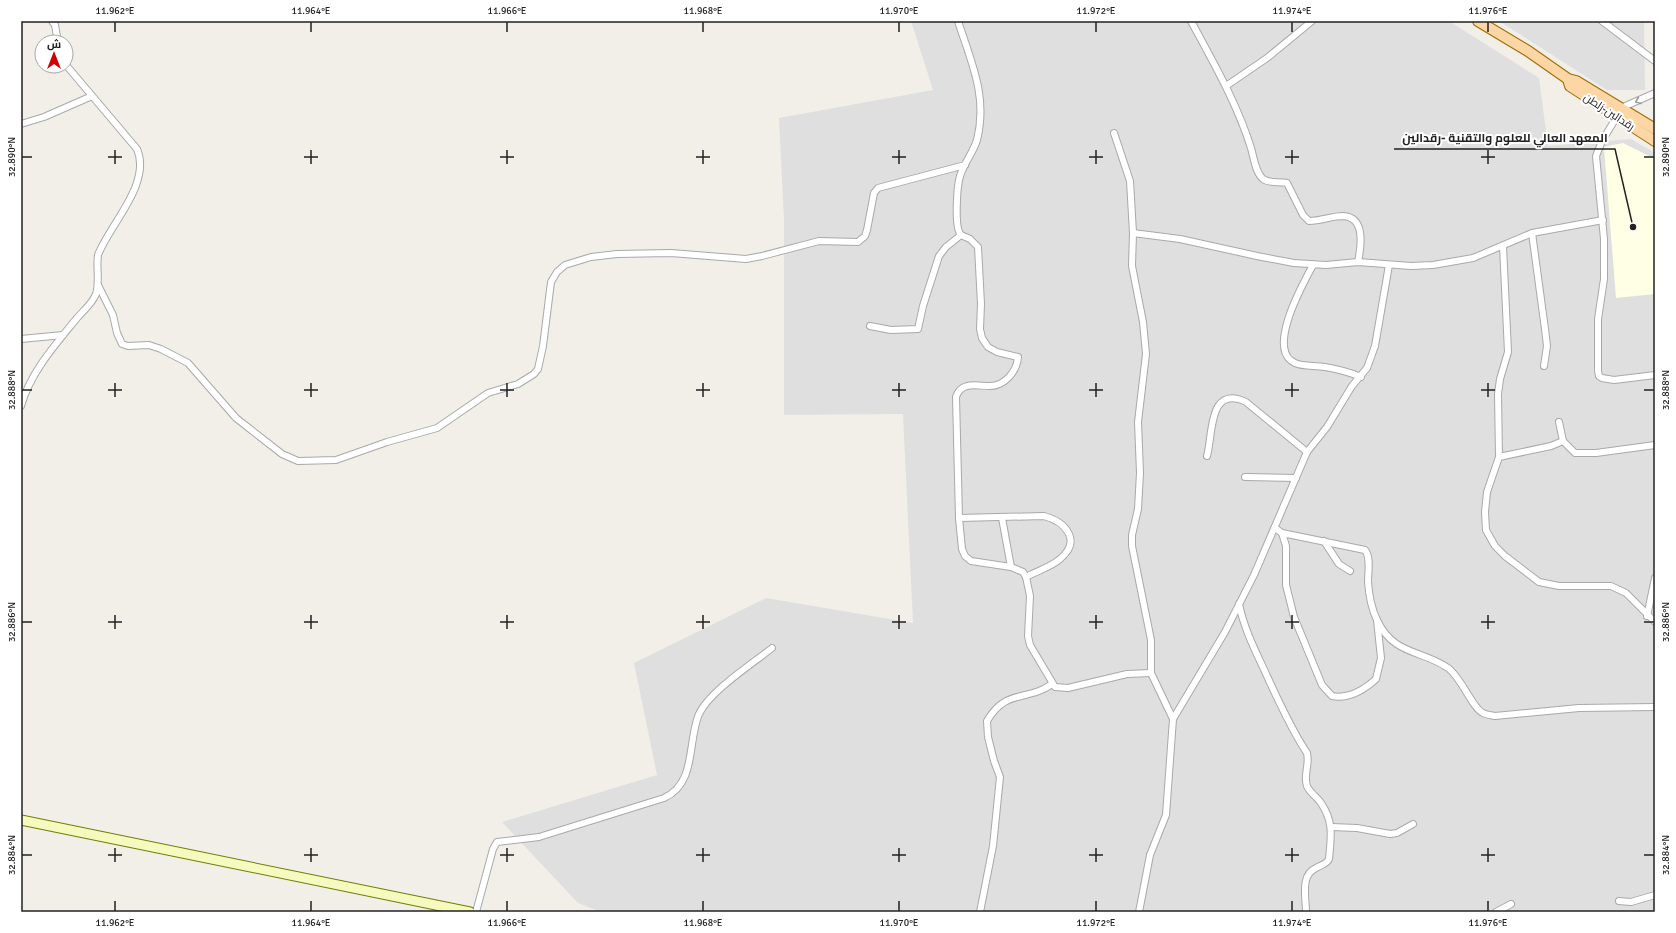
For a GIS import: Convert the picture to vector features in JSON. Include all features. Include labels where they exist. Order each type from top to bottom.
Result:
[{"type":"main road","name":"رقدالين-زلطن","points":[[1478,21],[1491,24],[1568,79],[1570,86],[1618,113],[1655,129]]},
{"type":"main road","name":"رقدالين-زلطن","points":[[1618,113],[1655,141]]},
{"type":"street","points":[[52,21],[55,25],[57,34]]},
{"type":"street","points":[[958,21],[981,99],[979,130],[974,148],[960,175],[957,228],[961,235],[970,239],[978,247],[982,304],[980,329],[982,338],[988,347],[997,352],[1018,357],[1018,362],[1012,375],[1001,383],[992,386],[971,385],[958,390],[955,406],[959,518],[960,539],[965,556],[971,562],[978,564],[1011,567],[1023,572],[1026,577],[1030,596],[1029,641],[1052,684],[1061,689],[1127,674],[1151,673]]},
{"type":"street","points":[[1191,21],[1226,86],[1251,148],[1259,174],[1270,182],[1279,181],[1287,183],[1304,215],[1309,220],[1343,216],[1353,218],[1358,223],[1360,231],[1360,250],[1358,262]]},
{"type":"street","points":[[1226,86],[1267,58],[1312,21]]},
{"type":"street","points":[[1602,21],[1655,61]]},
{"type":"street","points":[[74,74],[139,152],[138,179],[131,198],[98,255],[96,263],[98,285],[113,315],[117,333],[122,344],[128,346],[155,347],[188,363],[236,418],[282,454],[298,461],[336,460],[387,442],[437,428],[488,393],[518,384],[534,374],[538,369],[542,354],[551,282],[557,272],[565,265],[591,257],[617,254],[671,253],[746,259],[819,241],[858,242],[865,236],[874,193],[878,188],[965,165]]},
{"type":"street","points":[[1655,93],[1618,113],[1600,145],[1596,156],[1603,220],[1604,271],[1599,306],[1597,344],[1599,376],[1614,380],[1655,376]]},
{"type":"street","points":[[21,124],[44,117],[92,96]]},
{"type":"street","points":[[1114,132],[1130,182],[1133,233],[1132,266],[1143,322],[1146,354],[1138,422],[1140,473],[1138,509],[1132,535],[1132,546],[1151,640],[1151,673],[1173,719]]},
{"type":"street","points":[[1133,233],[1180,239],[1257,256],[1313,265],[1358,262],[1411,266],[1455,262],[1473,258],[1532,233],[1603,220]]},
{"type":"street","points":[[1532,233],[1546,329],[1547,346],[1544,366]]},
{"type":"street","points":[[870,326],[891,330],[918,329],[923,306],[939,256],[946,247],[961,235]]},
{"type":"street","points":[[1503,246],[1508,352],[1500,379],[1498,394],[1499,457],[1488,488],[1485,512],[1486,530],[1495,546],[1515,564],[1539,582],[1559,586],[1611,586],[1626,593],[1647,616],[1655,622]]},
{"type":"street","points":[[1313,265],[1287,321],[1284,338],[1286,352],[1290,360],[1295,363],[1324,366],[1361,376]]},
{"type":"street","points":[[1139,912],[1150,855],[1166,815],[1173,719],[1239,604],[1275,528],[1307,452],[1327,427],[1342,401],[1367,368],[1375,346],[1388,265]]},
{"type":"street","points":[[21,406],[25,390],[30,380],[63,335],[93,300],[98,285]]},
{"type":"street","points":[[21,339],[63,335]]},
{"type":"street","points":[[1208,456],[1213,416],[1224,400],[1234,398],[1246,402],[1307,452]]},
{"type":"street","points":[[1559,422],[1563,441],[1570,450],[1580,454],[1635,449],[1655,444]]},
{"type":"street","points":[[1499,457],[1551,446],[1563,441]]},
{"type":"street","points":[[1245,477],[1296,478]]},
{"type":"street","points":[[959,518],[1034,516],[1051,518],[1065,526],[1069,534],[1069,546],[1061,558],[1026,577]]},
{"type":"street","points":[[1002,518],[1011,567]]},
{"type":"street","points":[[1275,528],[1282,533],[1357,547],[1365,550],[1368,554],[1371,608],[1390,639],[1401,647],[1448,668],[1464,686],[1479,710],[1483,713],[1495,716],[1579,708],[1655,707]]},
{"type":"street","points":[[1282,533],[1286,546],[1286,584],[1294,617],[1322,685],[1332,696],[1347,696],[1362,689],[1376,679],[1381,658],[1377,620]]},
{"type":"street","points":[[1324,542],[1339,564],[1350,571]]},
{"type":"street","points":[[1647,616],[1655,578]]},
{"type":"street","points":[[1239,604],[1242,619],[1249,638],[1280,705],[1307,753],[1308,758],[1305,777],[1308,788],[1326,811],[1331,827],[1329,859],[1324,864],[1310,871],[1306,880],[1306,912]]},
{"type":"street","points":[[476,912],[493,849],[497,842],[538,837],[664,798],[676,790],[686,777],[699,713],[716,692],[772,648]]},
{"type":"street","points":[[980,912],[993,846],[1000,777],[988,737],[987,721],[998,706],[1008,699],[1019,695],[1044,690],[1052,684]]},
{"type":"street","points":[[21,820],[470,912]]},
{"type":"street","points":[[1331,827],[1357,828],[1390,834],[1397,833],[1413,824]]},
{"type":"street","points":[[1619,901],[1632,902],[1655,894]]},
{"type":"street","points":[[1496,912],[1511,904]]},
{"type":"shaded area","points":[[911,21],[1449,21],[1539,78],[1548,146],[1631,139],[1655,153],[1655,912],[601,912],[578,903],[502,822],[657,775],[634,663],[766,598],[913,623],[903,414],[784,415],[784,221],[779,118],[933,90]]},
{"type":"shaded area","points":[[1499,21],[1644,21],[1645,90],[1607,90]]},
{"type":"shaded area","points":[[1623,143],[1655,159],[1655,294],[1616,298],[1604,147]]},
{"type":"place","name":"المعهد العالي للعلوم والتقنية -رقدالين","points":[[1633,227]]}]
